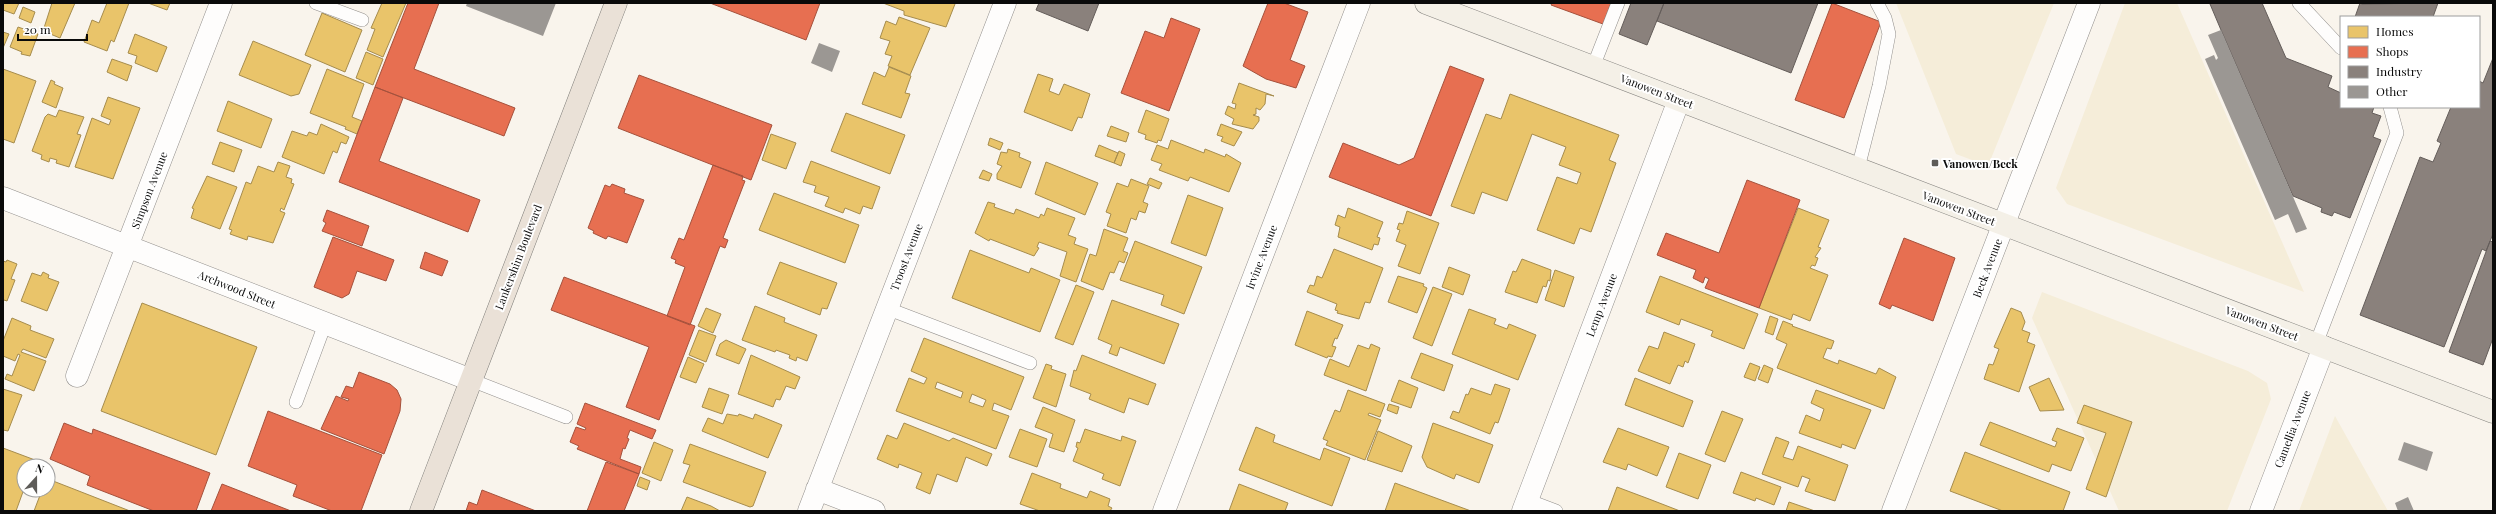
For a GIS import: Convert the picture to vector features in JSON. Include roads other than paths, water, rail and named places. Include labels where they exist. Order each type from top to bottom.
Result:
[{"type":"main road","name":"Lankershim Boulevard","points":[[420,511],[616,3]]},
{"type":"main road","name":"Vanowen Street","points":[[1426,3],[2493,412]]},
{"type":"street","name":"Simpson Avenue","points":[[77,376],[221,3]]},
{"type":"street","name":"Troost Avenue","points":[[809,511],[886,308],[1005,3]]},
{"type":"street","name":"Irvine Avenue","points":[[1164,511],[1359,3]]},
{"type":"street","name":"Beck Avenue","points":[[1893,511],[2089,3]]},
{"type":"street","name":"Lemp Avenue","points":[[1525,506],[1680,100]]},
{"type":"street","name":"Archwood Street","points":[[3,198],[471,380]]},
{"type":"street","name":"Camellia Avenue","points":[[2261,511],[2320,345]]},
{"type":"street","points":[[817,489],[874,511]]},
{"type":"lane","points":[[316,3],[362,20]]},
{"type":"lane","points":[[1593,67],[1618,3]]},
{"type":"lane","points":[[1858,168],[1879,86],[1888,34],[1885,18],[1877,3]]},
{"type":"lane","points":[[2299,3],[2340,47]]},
{"type":"lane","points":[[2320,345],[2398,133],[2390,108]]},
{"type":"lane","points":[[886,308],[1030,363]]},
{"type":"lane","points":[[296,402],[325,324]]},
{"type":"lane","points":[[471,380],[566,417]]},
{"type":"lane","points":[[1525,506],[1556,511]]},
{"type":"place","name":"Vanowen/Beck","points":[[1935,163]]}]
